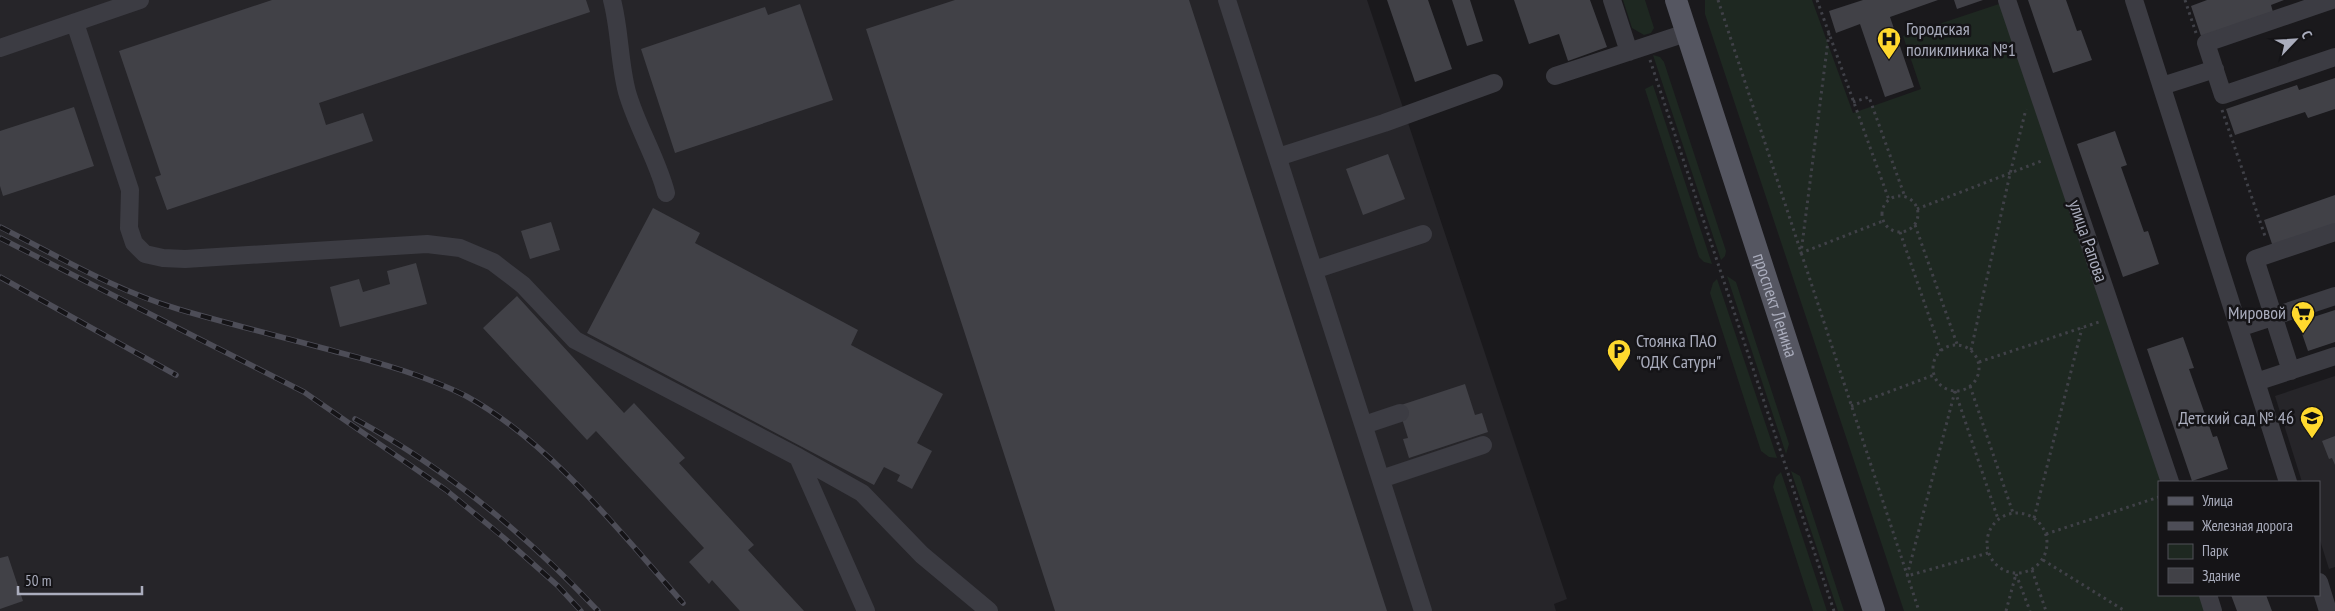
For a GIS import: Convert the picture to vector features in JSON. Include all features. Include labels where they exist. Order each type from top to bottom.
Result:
[{"type":"main road","name":"проспект Ленина","points":[[1676,0],[1874,611]]},
{"type":"street","points":[[0,48],[140,0]]},
{"type":"street","points":[[612,0],[621,68],[628,94],[661,172],[666,193]]},
{"type":"street","points":[[1227,0],[1423,611]]},
{"type":"street","points":[[1612,0],[1637,49]]},
{"type":"street","name":"улица Рапова","points":[[2007,0],[2170,481]]},
{"type":"street","points":[[2134,0],[2288,481]]},
{"type":"street","points":[[2332,0],[2206,43],[2224,95],[2335,57]]},
{"type":"street","points":[[75,22],[130,190],[129,228],[134,243],[145,254],[163,258],[185,259],[426,244],[460,248],[493,262],[523,285],[574,340],[798,457],[862,493],[922,555],[989,611]]},
{"type":"street","points":[[1555,76],[1686,33]]},
{"type":"street","points":[[2162,86],[2214,69]]},
{"type":"street","points":[[1278,157],[1384,123],[1494,83]]},
{"type":"street","points":[[2291,371],[2255,259],[2335,232]]},
{"type":"street","points":[[1314,270],[1423,234]]},
{"type":"street","points":[[2239,328],[2335,296]]},
{"type":"street","points":[[2256,382],[2335,356]]},
{"type":"street","points":[[1364,425],[1400,413]]},
{"type":"street","points":[[1381,479],[1483,445]]},
{"type":"street","points":[[798,457],[866,611]]},
{"type":"street","points":[[2320,584],[2330,608]]},
{"type":"street","points":[[2208,596],[2213,611]]},
{"type":"path","points":[[1718,0],[1919,611]]},
{"type":"path","points":[[1817,0],[1889,200]]},
{"type":"path","points":[[2185,0],[2197,35]]},
{"type":"path","points":[[1801,253],[1829,33]]},
{"type":"path","points":[[1637,49],[1834,611]]},
{"type":"path","points":[[1971,350],[2010,174],[2030,96],[2036,87]]},
{"type":"path","points":[[1853,102],[1869,97],[1905,197]]},
{"type":"path","points":[[2221,107],[2271,254]]},
{"type":"path","points":[[1917,208],[2059,154]]},
{"type":"path","points":[[1894,197],[1905,197],[1915,203],[1917,208],[1918,215],[1915,225],[1909,230],[1900,232],[1891,230],[1883,221],[1882,210],[1889,200],[1894,197]]},
{"type":"path","points":[[1801,253],[1883,221]]},
{"type":"path","points":[[1915,225],[1957,345]]},
{"type":"path","points":[[1900,232],[1940,351]]},
{"type":"path","points":[[1979,362],[2114,317]]},
{"type":"path","points":[[2034,518],[2082,328]]},
{"type":"path","points":[[1957,345],[1971,350],[1979,362],[1977,378],[1970,386],[1955,391],[1944,388],[1934,376],[1934,361],[1940,351],[1949,346],[1957,345]]},
{"type":"path","points":[[1851,406],[1934,376]]},
{"type":"path","points":[[1970,386],[2013,513]]},
{"type":"path","points":[[1907,576],[1955,391]]},
{"type":"path","points":[[1955,391],[1998,519]]},
{"type":"path","points":[[2046,534],[2158,497]]},
{"type":"path","points":[[2020,512],[2034,518],[2044,528],[2046,534],[2048,548],[2043,560],[2032,570],[2016,574],[2000,569],[1988,552],[1988,533],[1998,519],[2013,513],[2020,512]]},
{"type":"path","points":[[1907,576],[1988,552]]},
{"type":"path","points":[[2043,560],[2125,611]]},
{"type":"path","points":[[2032,570],[2046,611]]},
{"type":"path","points":[[2006,611],[2016,574]]},
{"type":"path","points":[[2016,574],[2030,611]]},
{"type":"shaded area","points":[[0,0],[1367,0],[1567,599],[1554,604],[1556,611],[0,611]]},
{"type":"shaded area","name":"Детский сад № 46","points":[[2335,376],[2335,567],[2329,569],[2320,540],[2320,481],[2302,481],[2275,396]]},
{"type":"green space","points":[[1623,0],[1645,0],[1654,28],[1651,33],[1644,35],[1632,28]]},
{"type":"green space","points":[[1705,0],[1812,0],[1853,113],[1921,89],[1903,36],[2002,3],[2163,481],[2158,481],[2158,596],[2201,596],[2206,611],[1904,611],[1705,14]]},
{"type":"green space","points":[[1653,55],[1660,57],[1664,62],[1726,251],[1725,256],[1721,260]]},
{"type":"green space","points":[[1653,85],[1712,264],[1704,262],[1699,257],[1645,89]]},
{"type":"green space","points":[[1727,276],[1736,282],[1789,444],[1786,454]]},
{"type":"green space","points":[[1717,279],[1777,458],[1769,457],[1761,451],[1710,293],[1713,283]]},
{"type":"green space","points":[[1791,471],[1800,476],[1844,611],[1838,611]]},
{"type":"green space","points":[[1781,472],[1827,611],[1813,611],[1773,487],[1776,477]]},
{"type":"building","points":[[272,0],[586,0],[590,12],[319,103],[326,125],[363,113],[373,141],[167,210],[155,177],[161,175],[119,51]]},
{"type":"building","points":[[955,0],[1189,0],[1387,611],[1055,611],[866,29]]},
{"type":"building","points":[[1387,0],[1428,0],[1452,69],[1415,82]]},
{"type":"building","points":[[1452,0],[1470,0],[1483,41],[1467,46]]},
{"type":"building","points":[[1514,0],[1590,0],[1607,47],[1568,61],[1559,34],[1529,44]]},
{"type":"building","name":"Городская поликлиника №1","points":[[1863,0],[1938,0],[1890,17],[1914,87],[1885,97],[1860,24],[1836,33],[1829,11]]},
{"type":"building","name":"Городская поликлиника №1","points":[[1954,0],[1983,0],[1957,9]]},
{"type":"building","points":[[2028,0],[2066,0],[2077,31],[2081,30],[2092,60],[2053,73]]},
{"type":"building","points":[[2207,0],[2284,0],[2271,5],[2273,12],[2201,36],[2191,6]]},
{"type":"building","points":[[800,4],[833,100],[675,153],[641,49],[765,7],[768,15]]},
{"type":"building","points":[[2335,78],[2335,109],[2308,118],[2305,112],[2235,135],[2226,109],[2297,85],[2299,90]]},
{"type":"building","points":[[74,107],[94,166],[3,196],[0,186],[0,131]]},
{"type":"building","points":[[2115,131],[2127,165],[2121,167],[2144,232],[2148,231],[2159,264],[2123,277],[2077,144]]},
{"type":"building","points":[[1388,154],[1405,199],[1363,215],[1346,169]]},
{"type":"building","points":[[2335,195],[2335,226],[2273,247],[2264,220]]},
{"type":"building","points":[[653,208],[700,233],[695,243],[858,330],[851,345],[943,394],[917,443],[932,451],[912,489],[897,481],[900,475],[884,467],[874,485],[587,333]]},
{"type":"building","points":[[551,222],[560,250],[530,259],[521,231]]},
{"type":"building","points":[[416,263],[427,304],[340,327],[330,287],[359,279],[363,292],[390,284],[387,271]]},
{"type":"building","points":[[517,296],[624,413],[634,403],[685,458],[679,463],[754,545],[748,550],[804,611],[740,611],[712,580],[709,584],[689,562],[704,548],[596,431],[587,440],[483,328]]},
{"type":"building","points":[[2335,310],[2335,342],[2308,351],[2298,322]]},
{"type":"building","points":[[2183,337],[2194,368],[2189,369],[2213,437],[2217,436],[2228,469],[2192,481],[2147,349]]},
{"type":"building","points":[[1465,384],[1475,415],[1482,413],[1488,432],[1409,458],[1403,439],[1408,438],[1398,406]]},
{"type":"building","points":[[2335,436],[2335,465],[2332,458],[2329,459],[2322,441]]},
{"type":"building","points":[[8,556],[23,601],[0,609],[0,558]]},
{"type":"building","points":[[2231,596],[2266,596],[2272,611],[2237,611]]},
{"type":"railway","points":[[0,227],[132,293],[219,321],[389,366],[436,382],[466,396],[497,415],[555,463],[609,518],[683,603]]},
{"type":"railway","points":[[0,238],[304,392],[446,490],[558,586],[581,611]]},
{"type":"railway","points":[[0,277],[176,375]]},
{"type":"railway","points":[[355,419],[422,459],[484,505],[543,556],[598,611]]},
{"type":"place","name":"Городская поликлиника №1","points":[[1889,60]]},
{"type":"place","name":"Мировой","points":[[2303,334]]},
{"type":"place","name":"Стоянка ПАО \"ОДК Сатурн\"","points":[[1619,372]]},
{"type":"place","name":"Детский сад № 46","points":[[2312,439]]}]
